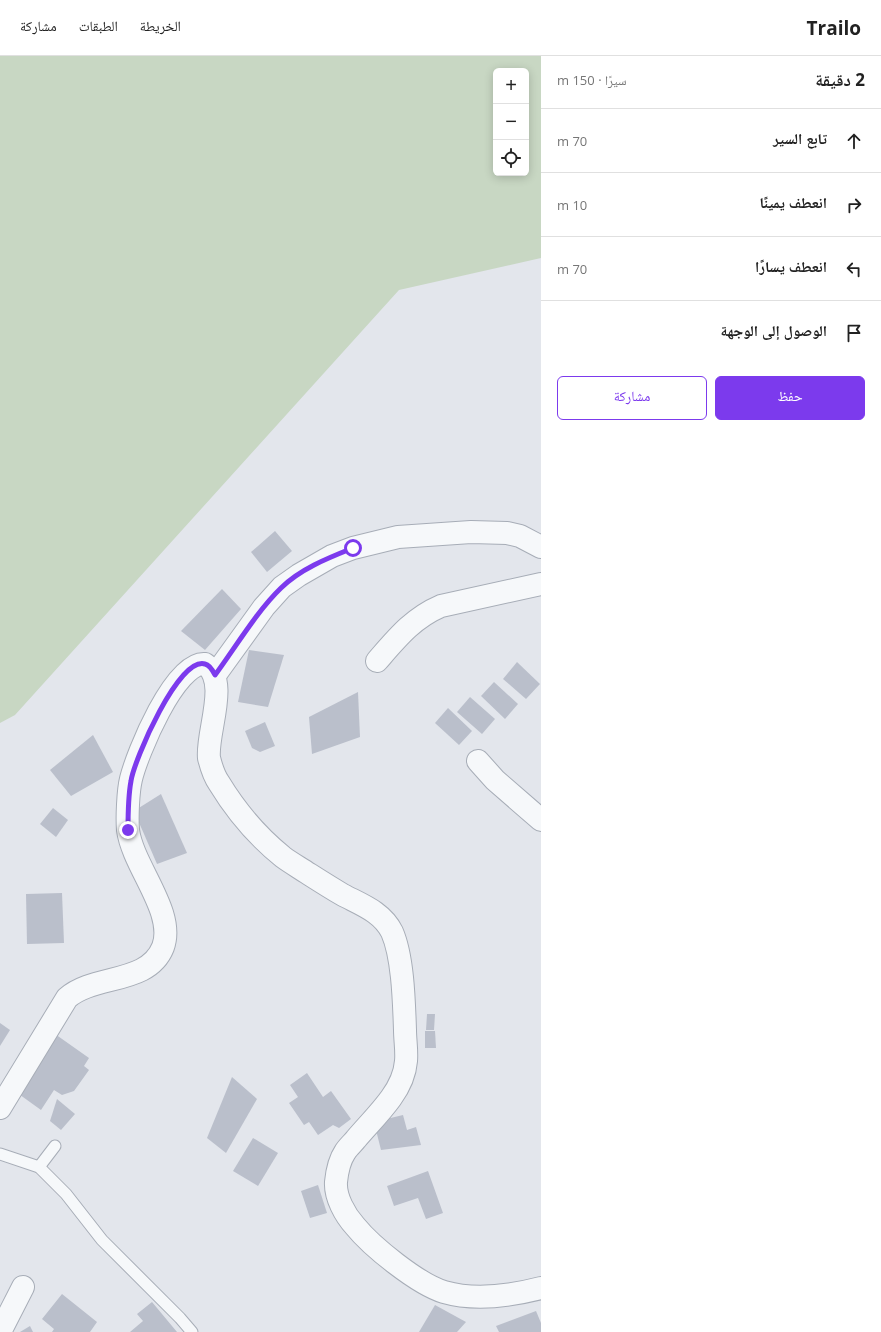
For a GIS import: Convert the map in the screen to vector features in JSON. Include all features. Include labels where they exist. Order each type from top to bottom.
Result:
[{"type":"street","points":[[215,675],[264,607],[282,587],[299,575],[332,556],[353,548],[398,537],[471,532],[507,533],[520,536],[541,547]]},
{"type":"street","points":[[377,661],[411,624],[441,606],[541,584]]},
{"type":"street","points":[[0,1108],[67,998],[72,994],[89,987],[140,971],[150,965],[157,958],[166,936],[165,921],[131,844],[128,830],[131,780],[138,755],[172,690],[194,667],[199,664],[205,664],[215,675],[217,693],[209,746],[209,757],[218,781],[242,818],[284,858],[381,917],[392,933],[398,956],[404,999],[406,1061],[403,1074],[399,1085],[391,1098],[344,1152],[338,1167],[336,1185],[340,1202],[354,1225],[364,1235],[400,1267],[431,1287],[444,1292],[474,1296],[498,1296],[539,1290]]},
{"type":"street","points":[[478,761],[495,780],[541,820]]},
{"type":"street","points":[[0,1332],[23,1287]]},
{"type":"lane","points":[[39,1167],[55,1146]]},
{"type":"lane","points":[[0,1154],[39,1167],[66,1194],[102,1240],[180,1318],[192,1332]]},
{"type":"green space","points":[[0,56],[541,56],[541,258],[399,290],[15,715],[0,723]]},
{"type":"building","points":[[275,531],[292,551],[267,572],[251,552]]},
{"type":"building","points":[[222,589],[241,609],[205,650],[181,631]]},
{"type":"building","points":[[249,650],[284,655],[268,707],[238,702]]},
{"type":"building","points":[[517,662],[540,684],[526,699],[503,679]]},
{"type":"building","points":[[494,682],[518,704],[505,719],[481,696]]},
{"type":"building","points":[[358,692],[360,737],[312,754],[309,717]]},
{"type":"building","points":[[470,697],[495,719],[482,734],[457,712]]},
{"type":"building","points":[[448,708],[472,731],[459,745],[435,723]]},
{"type":"building","points":[[265,722],[275,746],[260,752],[252,748],[245,731]]},
{"type":"building","points":[[93,735],[113,772],[71,796],[50,770]]},
{"type":"building","points":[[161,794],[187,853],[157,864],[134,811]]},
{"type":"building","points":[[53,808],[68,820],[56,837],[40,824]]},
{"type":"building","points":[[62,893],[64,943],[27,944],[26,894]]},
{"type":"building","points":[[427,1014],[435,1014],[434,1030],[426,1030]]},
{"type":"building","points":[[0,1023],[10,1030],[0,1046]]},
{"type":"building","points":[[425,1031],[435,1031],[436,1048],[425,1048]]},
{"type":"building","points":[[55,1034],[89,1058],[84,1066],[89,1070],[74,1091],[62,1095],[54,1090],[41,1110],[16,1092]]},
{"type":"building","points":[[307,1073],[323,1097],[331,1091],[351,1119],[339,1128],[333,1125],[318,1135],[309,1122],[304,1125],[289,1103],[298,1097],[290,1085]]},
{"type":"building","points":[[232,1077],[257,1099],[226,1153],[207,1138]]},
{"type":"building","points":[[57,1099],[75,1114],[61,1130],[50,1121]]},
{"type":"building","points":[[403,1115],[407,1130],[416,1127],[421,1145],[381,1150],[374,1122]]},
{"type":"building","points":[[253,1138],[278,1153],[258,1186],[233,1171]]},
{"type":"building","points":[[428,1171],[443,1213],[426,1219],[418,1198],[394,1206],[387,1186]]},
{"type":"building","points":[[318,1185],[327,1213],[310,1218],[301,1191]]},
{"type":"building","points":[[62,1294],[97,1322],[90,1332],[52,1332],[54,1329],[42,1319]]},
{"type":"building","points":[[152,1302],[177,1332],[130,1332],[143,1321],[137,1314]]},
{"type":"building","points":[[435,1305],[466,1322],[457,1332],[419,1332]]},
{"type":"building","points":[[536,1311],[541,1323],[541,1332],[499,1332],[496,1326]]},
{"type":"building","points":[[30,1326],[33,1332],[20,1332]]},
{"type":"route","points":[[128,830],[131,780],[138,755],[172,690],[185,675],[199,664],[205,664],[211,668],[215,675],[264,607],[282,587],[299,575],[332,556],[353,548]]}]
